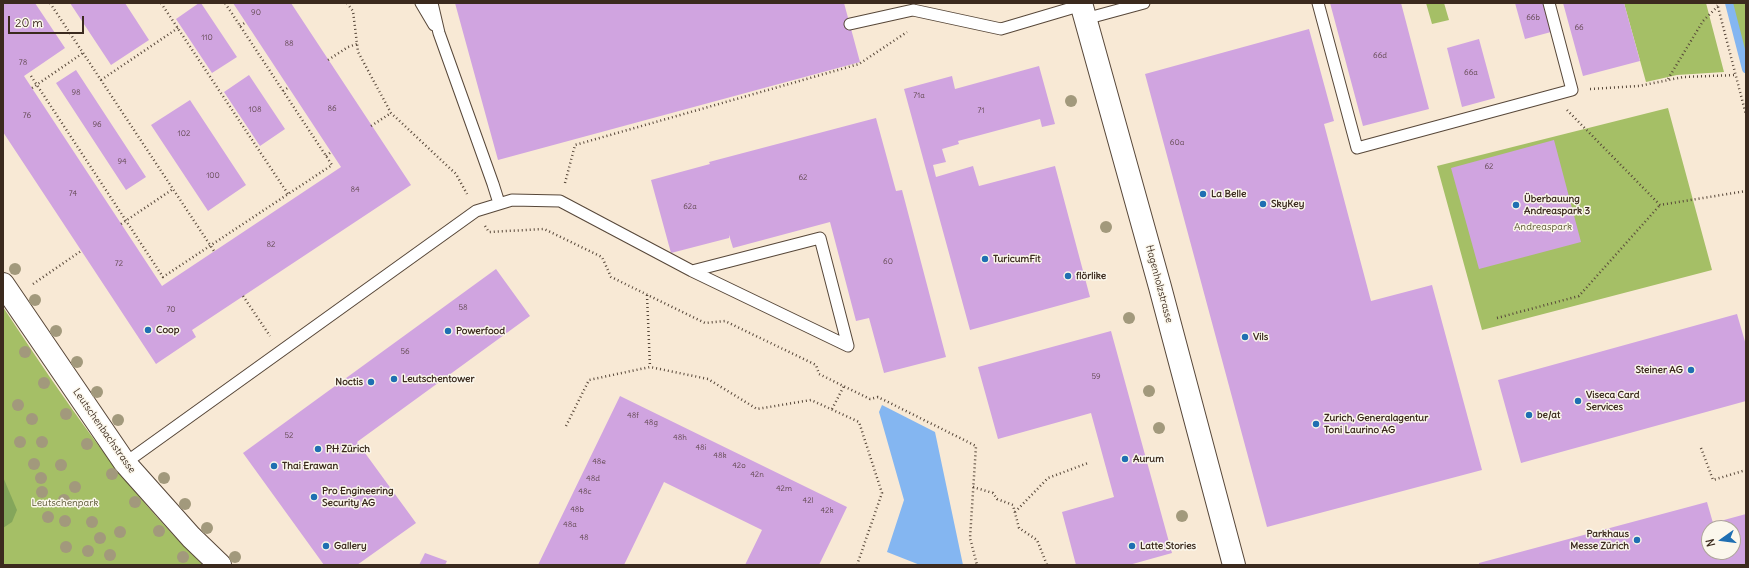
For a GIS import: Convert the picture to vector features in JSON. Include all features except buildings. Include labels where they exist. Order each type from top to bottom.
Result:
[{"type":"street","name":"Hagenholzstrasse","points":[[1083,9],[1166,309],[1234,565]]},
{"type":"street","name":"Leutschenbachstrasse","points":[[3,284],[125,463],[191,537],[220,565]]},
{"type":"lane","points":[[421,3],[439,33]]},
{"type":"lane","points":[[432,3],[439,33],[493,184],[498,203]]},
{"type":"lane","points":[[850,24],[912,7],[932,14],[1001,28],[1083,9],[1144,3]]},
{"type":"lane","points":[[1318,3],[1357,148],[1572,90],[1549,3]]},
{"type":"lane","points":[[125,463],[476,211],[498,203],[512,200],[560,201],[692,271],[848,346],[820,238],[692,271]]},
{"type":"path","points":[[50,3],[214,251]]},
{"type":"path","points":[[161,3],[288,194]]},
{"type":"path","points":[[31,76],[163,277],[332,165],[225,3]]},
{"type":"path","points":[[347,3],[353,11],[358,52],[391,113],[456,174],[489,232],[544,229],[602,257],[611,277],[705,323],[724,321],[816,365],[819,374],[870,399],[878,397],[976,446],[970,538],[977,565]]},
{"type":"path","points":[[1668,80],[1703,21],[1718,5]]},
{"type":"path","points":[[1718,5],[1746,115]]},
{"type":"path","points":[[560,201],[575,145],[858,64],[932,14]]},
{"type":"path","points":[[240,26],[246,22]]},
{"type":"path","points":[[101,80],[178,28]]},
{"type":"path","points":[[328,60],[348,46],[357,44]]},
{"type":"path","points":[[32,88],[83,53]]},
{"type":"path","points":[[1572,90],[1639,86],[1683,77],[1736,75]]},
{"type":"path","points":[[283,91],[289,87]]},
{"type":"path","points":[[1558,94],[1566,110],[1660,205]]},
{"type":"path","points":[[372,126],[391,113]]},
{"type":"path","points":[[326,156],[331,152]]},
{"type":"path","points":[[121,224],[173,189]]},
{"type":"path","points":[[1497,318],[1579,296],[1660,205],[1746,191]]},
{"type":"path","points":[[33,284],[81,251]]},
{"type":"path","points":[[647,295],[650,367]]},
{"type":"path","points":[[243,296],[280,352]]},
{"type":"path","points":[[566,426],[589,380],[650,367],[708,379],[757,409],[811,400],[859,422],[882,493],[857,565]]},
{"type":"path","points":[[832,410],[844,386]]},
{"type":"path","points":[[1701,448],[1713,480],[1746,470]]},
{"type":"path","points":[[1015,512],[1048,478],[1088,463]]},
{"type":"path","points":[[973,487],[993,493],[997,499],[1013,505],[1019,528],[1037,540],[1048,565]]},
{"type":"green space","points":[[1426,3],[1444,3],[1449,20],[1432,24]]},
{"type":"green space","points":[[1624,3],[1706,3],[1724,72],[1677,75],[1646,82]]},
{"type":"green space","points":[[1727,3],[1746,3],[1746,74]]},
{"type":"green space","name":"Andreaspark","points":[[1668,108],[1712,270],[1482,330],[1437,166]]},
{"type":"green space","name":"Leutschenpark","points":[[3,307],[48,375],[96,442],[147,505],[174,536],[203,565],[3,565]]},
{"type":"green space","points":[[3,477],[17,510],[12,522],[3,528]]},
{"type":"water","points":[[882,405],[935,432],[963,565],[920,565],[887,552],[904,500],[879,412]]},
{"type":"waterway","points":[[1729,3],[1746,69]]},
{"type":"place","name":"La Belle","points":[[1203,194]]},
{"type":"place","name":"SkyKey","points":[[1263,204]]},
{"type":"place","name":"Überbauung Andreaspark 3","points":[[1516,205]]},
{"type":"place","name":"TuricumFit","points":[[985,259]]},
{"type":"place","name":"flörlike","points":[[1068,276]]},
{"type":"place","name":"Coop","points":[[148,330]]},
{"type":"place","name":"Powerfood","points":[[448,331]]},
{"type":"place","name":"Vils","points":[[1245,337]]},
{"type":"place","name":"Steiner AG","points":[[1691,370]]},
{"type":"place","name":"Leutschentower","points":[[394,379]]},
{"type":"place","name":"Noctis","points":[[371,382]]},
{"type":"place","name":"Viseca Card Services","points":[[1578,401]]},
{"type":"place","name":"be/at","points":[[1529,415]]},
{"type":"place","name":"Zurich, Generalagentur Toni Laurino AG","points":[[1316,424]]},
{"type":"place","name":"PH Zürich","points":[[318,449]]},
{"type":"place","name":"Aurum","points":[[1125,459]]},
{"type":"place","name":"Thai Erawan","points":[[274,466]]},
{"type":"place","name":"Pro Engineering Security AG","points":[[314,497]]},
{"type":"place","name":"Parkhaus Messe Zürich","points":[[1637,540]]},
{"type":"place","name":"Gallery","points":[[326,546]]},
{"type":"place","name":"Latte Stories","points":[[1132,546]]}]
